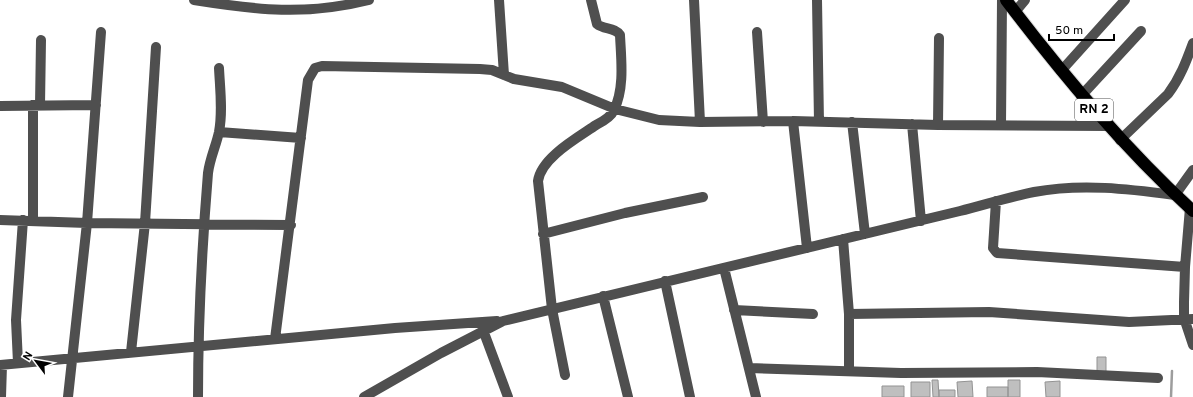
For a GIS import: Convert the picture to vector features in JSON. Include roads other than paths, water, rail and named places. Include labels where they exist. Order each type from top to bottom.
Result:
[{"type":"highway","name":"RN 2","points":[[1006,0],[1081,96],[1107,126],[1175,195],[1192,209]]},
{"type":"street","points":[[194,0],[261,10],[313,10],[348,5],[369,0]]},
{"type":"street","points":[[499,0],[504,75]]},
{"type":"street","points":[[565,375],[552,309],[538,181],[543,167],[566,145],[606,118],[615,109],[621,73],[620,35],[614,30],[605,29],[597,24],[591,0]]},
{"type":"street","points":[[694,0],[700,122]]},
{"type":"street","points":[[817,0],[819,122]]},
{"type":"street","points":[[1001,125],[1002,0]]},
{"type":"street","points":[[1015,12],[1025,0]]},
{"type":"street","points":[[1061,71],[1125,0]]},
{"type":"street","points":[[1081,96],[1141,31]]},
{"type":"street","points":[[68,397],[87,223],[101,32]]},
{"type":"street","points":[[758,32],[762,122]]},
{"type":"street","points":[[938,125],[939,38]]},
{"type":"street","points":[[18,363],[16,320],[28,221],[41,40]]},
{"type":"street","points":[[1120,140],[1168,94],[1175,85],[1181,75],[1193,43]]},
{"type":"street","points":[[131,352],[145,223],[156,47]]},
{"type":"street","points":[[275,339],[291,225],[308,80],[315,68],[322,66],[480,68],[492,70],[514,79],[562,87],[615,109],[659,120],[700,122],[792,121],[938,125],[1107,126]]},
{"type":"street","points":[[198,397],[198,346],[204,224],[209,167],[219,132],[219,68]]},
{"type":"street","points":[[0,106],[96,105]]},
{"type":"street","points":[[792,121],[807,248]]},
{"type":"street","points":[[852,122],[865,234]]},
{"type":"street","points":[[912,124],[921,221]]},
{"type":"street","points":[[219,132],[301,138]]},
{"type":"street","points":[[364,397],[483,330],[504,321],[603,296],[921,221],[1034,192],[1087,187],[1125,188],[1175,195],[1193,170]]},
{"type":"street","points":[[543,234],[703,197]]},
{"type":"street","points":[[996,201],[993,248],[997,253],[1184,267]]},
{"type":"street","points":[[1192,209],[1184,267],[1188,319],[1193,345]]},
{"type":"street","points":[[0,220],[87,223],[291,225]]},
{"type":"street","points":[[843,239],[849,314],[849,370]]},
{"type":"street","points":[[724,268],[756,397]]},
{"type":"street","points":[[666,281],[690,397]]},
{"type":"street","points":[[603,296],[628,397]]},
{"type":"street","points":[[734,310],[813,314]]},
{"type":"street","points":[[849,314],[1013,312],[1129,322],[1188,319]]},
{"type":"street","points":[[2,397],[1,365],[426,325],[504,321]]},
{"type":"street","points":[[483,330],[508,397]]},
{"type":"street","points":[[749,368],[849,370],[901,373],[1037,372],[1158,378]]},
{"type":"waterway","points":[[1171,397],[1172,371]]}]
